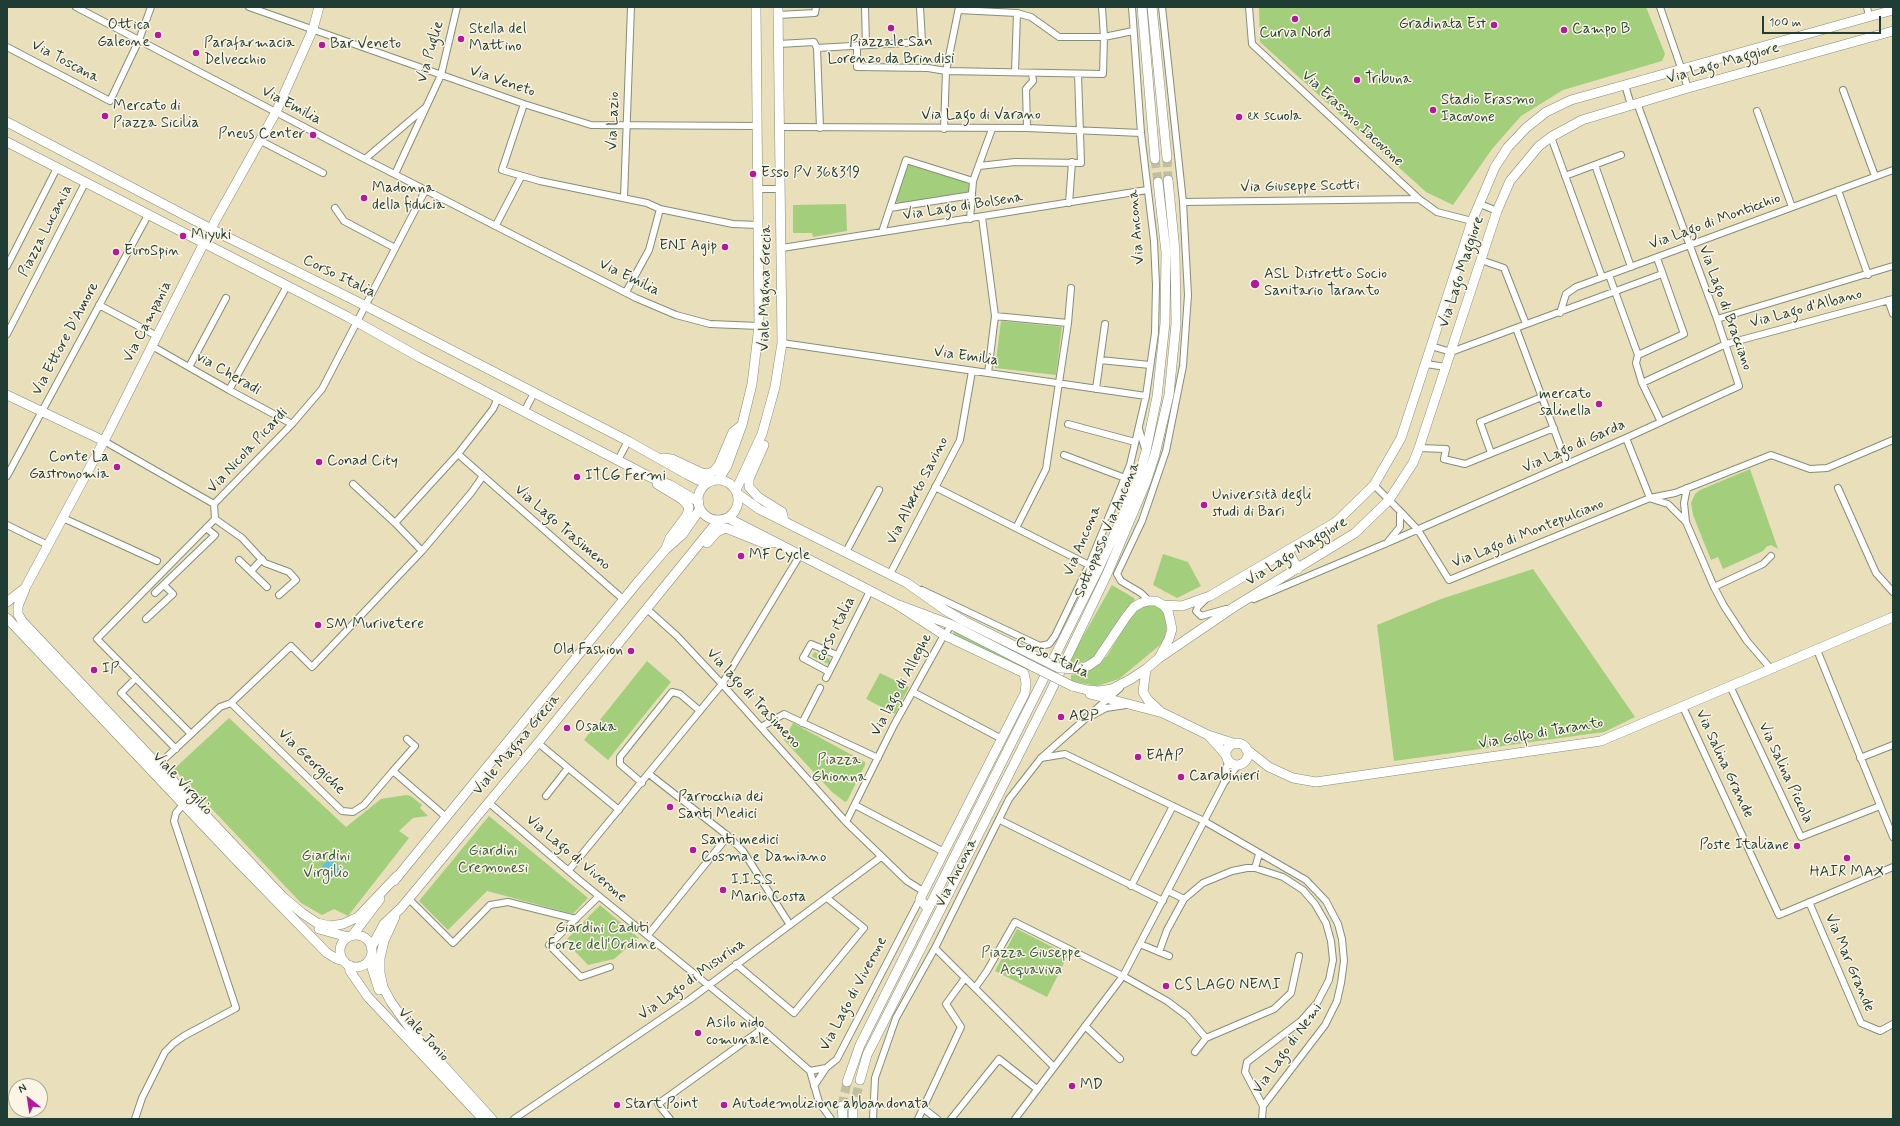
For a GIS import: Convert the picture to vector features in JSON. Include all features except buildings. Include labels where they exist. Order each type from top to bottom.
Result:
[{"type":"street","name":"Via Emilia","points":[[76,7],[365,159],[626,292],[676,315],[710,324],[759,326]]},
{"type":"street","points":[[139,40],[151,7]]},
{"type":"street","name":"Via Veneto","points":[[249,7],[524,104],[591,125],[757,126]]},
{"type":"street","name":"Via Campania","points":[[7,602],[25,588],[104,442],[211,229],[276,112],[313,29],[319,7]]},
{"type":"street","name":"Via Puglie","points":[[395,174],[442,75],[457,7]]},
{"type":"street","name":"Via Lazio","points":[[624,198],[632,7]]},
{"type":"street","name":"Viale Magna Grecia","points":[[714,481],[727,466],[742,426],[752,384],[759,326],[756,7]]},
{"type":"street","points":[[778,11],[816,13],[816,7]]},
{"type":"street","points":[[865,7],[866,45]]},
{"type":"street","points":[[817,48],[922,42],[920,7]]},
{"type":"street","points":[[857,45],[857,67],[928,68],[946,71],[1103,74],[1104,37],[1102,7]]},
{"type":"street","name":"Via Ancona","points":[[907,583],[1040,646],[1049,644],[1055,636],[1090,565],[1125,478],[1130,465],[1146,396],[1155,333],[1156,285],[1154,241],[1141,133],[1132,7]]},
{"type":"street","points":[[1142,7],[1156,158]]},
{"type":"street","points":[[1152,7],[1166,158]]},
{"type":"street","points":[[1162,7],[1183,202],[1188,295],[1183,366],[1168,439],[1142,521],[1117,574],[1121,581],[1141,593],[1149,600],[1156,601],[1163,605]]},
{"type":"street","name":"Via Erasmo Iacovone","points":[[1249,7],[1252,44],[1419,199],[1437,212],[1472,221]]},
{"type":"street","points":[[1660,7],[1688,88]]},
{"type":"street","points":[[944,129],[946,71],[959,9],[1017,13],[1031,17],[1059,37],[1104,37],[1133,31]]},
{"type":"street","name":"Via Lago Maggiore","points":[[1163,605],[1182,606],[1210,596],[1336,522],[1374,486],[1401,438],[1472,221],[1495,167],[1508,147],[1526,128],[1546,112],[1571,100],[1868,12],[1893,10]]},
{"type":"street","name":"Viale Magna Grecia","points":[[737,492],[762,434],[775,387],[782,343],[778,11]]},
{"type":"street","points":[[1015,72],[1017,13]]},
{"type":"street","name":"Via Lago Maggiore","points":[[1159,658],[1234,607],[1355,533],[1389,500],[1413,463],[1419,448],[1497,211],[1510,181],[1539,146],[1550,137],[1582,120],[1688,88],[1893,31]]},
{"type":"street","name":"Via Toscana","points":[[7,47],[110,101],[139,40]]},
{"type":"street","points":[[779,44],[814,42],[817,48],[820,128]]},
{"type":"street","points":[[1027,128],[1026,88],[1033,81],[1032,73]]},
{"type":"street","points":[[978,166],[1015,162],[1081,163],[1078,74]]},
{"type":"street","name":"Via Lago di Bracciano","points":[[1625,85],[1634,104],[1717,319],[1739,386]]},
{"type":"street","points":[[1843,90],[1875,176]]},
{"type":"street","name":"Via Puglie","points":[[365,159],[428,104]]},
{"type":"street","points":[[524,104],[502,170],[521,177],[647,203],[660,209],[733,224],[758,224]]},
{"type":"street","points":[[1757,111],[1792,207]]},
{"type":"street","name":"Corso Italia","points":[[7,122],[211,229],[366,306],[628,441],[693,478],[714,481]]},
{"type":"street","name":"Via Lago di Varano","points":[[780,127],[944,129],[1027,128],[1141,133]]},
{"type":"street","points":[[970,219],[973,181],[992,129]]},
{"type":"street","points":[[1550,137],[1605,276],[1615,292],[1638,355],[1636,363],[1642,383],[1661,422]]},
{"type":"street","points":[[260,140],[324,173]]},
{"type":"street","name":"Corso Italia","points":[[7,142],[357,322],[419,357],[524,412],[650,477],[673,486],[699,506]]},
{"type":"street","points":[[1565,176],[1621,155]]},
{"type":"street","points":[[882,232],[906,160],[973,181]]},
{"type":"street","points":[[1069,203],[1072,162]]},
{"type":"street","points":[[1595,165],[1631,267]]},
{"type":"street","name":"Piazza Lucania","points":[[7,266],[57,168]]},
{"type":"street","name":"Via Lago di Monticchio","points":[[1560,313],[1566,294],[1576,287],[1893,170]]},
{"type":"street","points":[[496,225],[521,177]]},
{"type":"street","name":"Sottopasso Via Ancona","points":[[1050,693],[1132,517],[1155,454],[1168,395],[1176,324],[1175,251],[1168,180]]},
{"type":"street","name":"Sottopasso Via Ancona","points":[[1040,688],[1124,513],[1138,479],[1146,451],[1157,397],[1166,323],[1166,252],[1158,182]]},
{"type":"street","name":"Piazza Lucania","points":[[7,334],[85,183]]},
{"type":"street","name":"Via Nicola Picardi","points":[[136,678],[97,639],[215,519],[214,504],[292,424],[322,389],[426,189]]},
{"type":"street","points":[[758,189],[781,189]]},
{"type":"street","name":"Via Lago di Bolsena","points":[[782,248],[1148,190]]},
{"type":"street","points":[[1838,190],[1868,275]]},
{"type":"street","points":[[890,208],[972,195]]},
{"type":"street","name":"Via Giuseppe Scotti","points":[[1183,202],[1419,199]]},
{"type":"street","points":[[1480,204],[1497,211]]},
{"type":"street","points":[[335,208],[344,221],[395,248]]},
{"type":"street","points":[[626,292],[649,250],[660,209]]},
{"type":"street","name":"Via Ettore D'Amore","points":[[7,476],[148,215]]},
{"type":"street","points":[[982,217],[995,316],[988,373]]},
{"type":"street","points":[[1638,355],[1684,334],[1657,258]]},
{"type":"street","points":[[1481,260],[1504,268],[1526,324]]},
{"type":"street","points":[[1717,319],[1868,275],[1893,266]]},
{"type":"street","name":"Via Lago di Monticchio","points":[[1451,352],[1560,313],[1662,274]]},
{"type":"street","points":[[229,390],[287,286]]},
{"type":"street","points":[[1016,528],[1046,469],[1068,323],[1071,288]]},
{"type":"street","points":[[189,367],[226,298]]},
{"type":"street","points":[[1891,300],[1893,314]]},
{"type":"street","name":"Via Lago d'Albano","points":[[1642,383],[1726,344],[1891,300]]},
{"type":"street","points":[[99,305],[157,336]]},
{"type":"street","points":[[995,316],[1068,323]]},
{"type":"street","points":[[1096,388],[1105,324]]},
{"type":"street","points":[[1516,328],[1567,464]]},
{"type":"street","name":"Via Emilia","points":[[782,343],[1146,396]]},
{"type":"street","name":"via Cheradi","points":[[152,346],[292,424]]},
{"type":"street","points":[[1432,346],[1451,352]]},
{"type":"street","points":[[1151,358],[1163,348]]},
{"type":"street","points":[[1100,360],[1150,366]]},
{"type":"street","points":[[1426,364],[1446,367]]},
{"type":"street","name":"Via Alberto Savino","points":[[890,574],[960,440],[972,371]]},
{"type":"street","name":"Via Lago di Garda","points":[[1210,596],[1198,607],[1198,614],[1201,616],[1206,616],[1234,607],[1388,543],[1626,438],[1739,386]]},
{"type":"street","points":[[524,412],[534,393]]},
{"type":"street","points":[[7,395],[104,442],[214,504]]},
{"type":"street","points":[[1491,453],[1480,422],[1542,397]]},
{"type":"street","points":[[395,523],[458,454],[492,409],[498,398]]},
{"type":"street","points":[[1068,424],[1135,442]]},
{"type":"street","name":"Viale Magna Grecia","points":[[714,471],[719,465],[733,432],[742,426]]},
{"type":"street","points":[[1139,428],[1146,451]]},
{"type":"street","points":[[1419,448],[1446,449],[1444,459],[1465,464],[1554,428]]},
{"type":"street","name":"Viale Magna Grecia","points":[[762,434],[765,443],[749,479],[749,487],[758,498],[782,512],[784,522]]},
{"type":"street","points":[[1626,438],[1650,498],[1668,504],[1686,522]]},
{"type":"street","points":[[1155,454],[1168,439]]},
{"type":"street","name":"Via Lago di Montepulciano","points":[[1418,530],[1449,580],[1650,498],[1687,488],[1771,455],[1810,469],[1827,468],[1893,440]]},
{"type":"street","points":[[618,460],[628,441]]},
{"type":"street","name":"Via Lago Trasimeno","points":[[458,454],[624,600]]},
{"type":"street","points":[[1064,455],[1125,478]]},
{"type":"street","name":"Corso Italia","points":[[658,457],[672,459],[702,473],[708,474],[714,471]]},
{"type":"street","points":[[158,765],[220,707],[231,703],[291,646],[312,667],[422,551],[472,493],[483,476]]},
{"type":"street","name":"Corso Italia","points":[[650,477],[658,485],[683,500],[689,507]]},
{"type":"street","points":[[714,481],[725,481],[737,492],[737,508],[725,519],[709,517],[699,506],[701,491],[714,481]]},
{"type":"street","points":[[353,484],[395,523],[422,551]]},
{"type":"street","points":[[1374,486],[1418,530]]},
{"type":"street","points":[[935,487],[1090,565]]},
{"type":"street","points":[[1687,488],[1684,503],[1686,522],[1714,587],[1724,606],[1747,641],[1771,668]]},
{"type":"street","points":[[1838,488],[1876,573],[1893,592]]},
{"type":"street","points":[[846,552],[879,490]]},
{"type":"street","name":"Corso Italia","points":[[737,492],[759,509],[907,583],[945,610],[964,621],[1059,668],[1079,669],[1088,666],[1097,660],[1134,608],[1149,600]]},
{"type":"street","name":"Viale Magna Grecia","points":[[350,937],[397,876],[665,550],[683,534],[699,506]]},
{"type":"street","name":"Viale Magna Grecia","points":[[665,550],[670,538],[687,514],[689,507]]},
{"type":"street","points":[[1388,543],[1400,527],[1400,511]]},
{"type":"street","points":[[63,518],[157,561]]},
{"type":"street","points":[[215,519],[242,538],[265,563],[289,572],[296,580],[279,595]]},
{"type":"street","name":"Viale Magna Grecia","points":[[371,952],[384,924],[401,908],[538,743],[712,528],[725,519]]},
{"type":"street","name":"Corso Italia","points":[[725,519],[775,542],[896,604],[952,625],[1072,686],[1087,690],[1099,691],[1112,689],[1131,679],[1159,658],[1169,639],[1172,629],[1168,611],[1163,605]]},
{"type":"street","points":[[7,525],[48,545]]},
{"type":"street","points":[[155,593],[214,535],[206,528]]},
{"type":"street","name":"Viale Magna Grecia","points":[[686,560],[700,552],[717,532],[726,528]]},
{"type":"street","name":"Corso Italia","points":[[726,528],[761,543],[766,544],[775,542]]},
{"type":"street","points":[[1288,551],[1298,569]]},
{"type":"street","points":[[569,870],[722,684],[800,555]]},
{"type":"street","points":[[1714,587],[1763,564],[1771,556]]},
{"type":"street","points":[[251,571],[262,559]]},
{"type":"street","points":[[239,560],[267,587]]},
{"type":"street","points":[[146,619],[173,594],[164,585]]},
{"type":"street","name":"Viale Virgilio","points":[[25,588],[18,606],[18,614],[22,621],[303,919],[315,927],[350,937]]},
{"type":"street","name":"corso italia","points":[[837,655],[811,644],[803,658],[827,675],[870,591]]},
{"type":"street","name":"Via Ancona","points":[[896,604],[944,635],[1024,673],[1026,683],[1026,693],[921,895],[928,909]]},
{"type":"street","name":"Via lago di Trasimeno","points":[[647,610],[677,636],[846,822],[921,895]]},
{"type":"street","name":"Via Golfo di Taranto","points":[[1246,749],[1270,767],[1293,778],[1316,782],[1601,741],[1771,668],[1817,650],[1893,616]]},
{"type":"street","name":"Viale Virgilio","points":[[7,618],[182,805],[327,953],[346,963]]},
{"type":"street","name":"Via lago di Alleghe","points":[[855,805],[913,692],[944,635],[952,625]]},
{"type":"street","points":[[1817,650],[1893,837]]},
{"type":"street","points":[[1146,669],[1143,692],[1148,700],[1163,713]]},
{"type":"street","points":[[176,749],[121,693],[136,678],[191,734]]},
{"type":"street","name":"Via Ancona","points":[[873,1119],[875,1078],[896,1018],[935,948],[1000,820],[1009,799],[1041,758],[1131,679]]},
{"type":"street","points":[[1014,1119],[1123,976],[1224,783],[1247,756],[1246,749],[1241,745],[1208,735],[1163,713],[1107,699],[1072,686]]},
{"type":"street","name":"Via Salina Piccola","points":[[1730,686],[1800,837],[1880,806]]},
{"type":"street","points":[[802,723],[820,688]]},
{"type":"street","name":"Via Ancona","points":[[847,1082],[860,1045],[1040,688]]},
{"type":"street","points":[[642,782],[620,764],[620,757],[672,692],[680,694],[700,711]]},
{"type":"street","points":[[913,692],[1002,739]]},
{"type":"street","name":"Via Ancona","points":[[860,1080],[867,1055],[1050,693]]},
{"type":"street","name":"Via Georgiche","points":[[231,703],[342,811],[353,812],[364,805],[415,746],[407,739]]},
{"type":"street","points":[[1086,718],[1106,708],[1130,705]]},
{"type":"street","name":"Via Salina Grande","points":[[1683,707],[1779,915],[1893,867]]},
{"type":"street","points":[[761,727],[784,714],[878,758]]},
{"type":"street","points":[[1208,735],[1233,764],[1242,763]]},
{"type":"street","points":[[538,743],[619,810]]},
{"type":"street","points":[[1224,783],[1228,749],[1236,744]]},
{"type":"street","points":[[1860,758],[1893,745]]},
{"type":"street","name":"Via Lago di Nemi","points":[[1041,758],[1064,754],[1204,821],[1306,880],[1326,901],[1338,924],[1342,939],[1344,961],[1337,1001],[1325,1025],[1263,1106],[1245,1072],[1247,1062],[1301,1021],[1317,1004],[1329,980],[1333,960],[1331,941],[1326,923],[1315,904],[1303,890],[1289,880],[1270,872],[1255,868]]},
{"type":"street","name":"Via Golfo di Taranto","points":[[1242,763],[1270,767]]},
{"type":"street","points":[[546,796],[568,768]]},
{"type":"street","points":[[393,770],[446,817]]},
{"type":"street","points":[[649,774],[728,836],[743,851],[790,926]]},
{"type":"street","points":[[135,1119],[142,1098],[165,1052],[184,1036],[236,1008],[174,821],[176,813],[189,798]]},
{"type":"street","name":"Via Lago di Viverone","points":[[488,802],[599,896],[762,1029],[810,1071],[826,1068],[837,1058],[921,895]]},
{"type":"street","points":[[846,822],[855,805],[946,849],[963,839]]},
{"type":"street","points":[[1131,886],[1173,806]]},
{"type":"street","points":[[1000,820],[1163,901]]},
{"type":"street","points":[[648,935],[728,836]]},
{"type":"street","points":[[1159,952],[1167,930],[1184,899],[1203,883],[1232,871],[1255,868],[1259,854]]},
{"type":"street","name":"Via Lago di Misurina","points":[[514,1119],[689,1000],[708,984],[790,926],[881,856]]},
{"type":"street","name":"Viale Virgilio","points":[[283,897],[302,913],[317,922],[330,926],[343,924],[358,917],[397,876]]},
{"type":"street","points":[[1168,891],[1184,899]]},
{"type":"street","points":[[599,896],[549,945],[581,977],[610,967]]},
{"type":"street","points":[[408,898],[453,943],[490,905],[508,902],[576,919]]},
{"type":"street","name":"Via Lago di Misurina","points":[[736,964],[794,1013],[864,928],[827,898]]},
{"type":"street","name":"Via Mar Grande","points":[[1809,902],[1861,1023],[1880,1031],[1893,1024]]},
{"type":"street","name":"Viale Jonio","points":[[401,908],[384,941],[380,958],[380,973],[383,987],[391,1002],[411,1030]]},
{"type":"street","points":[[938,912],[950,918]]},
{"type":"street","points":[[975,988],[987,971],[1015,922],[1123,976],[1167,1001],[1187,1016],[1206,1038]]},
{"type":"street","points":[[357,935],[367,940],[371,952],[366,963],[362,966],[357,967],[346,963],[340,948],[350,937],[357,935]]},
{"type":"street","points":[[1140,944],[1169,956]]},
{"type":"street","points":[[935,948],[1054,1067]]},
{"type":"street","name":"Viale Jonio","points":[[371,952],[374,976],[380,992],[388,1005],[492,1119]]},
{"type":"street","name":"Via Lago di Nemi","points":[[1195,1052],[1206,1038],[1274,1009],[1292,993],[1299,956]]},
{"type":"street","name":"Viale Jonio","points":[[346,963],[368,997],[483,1119]]},
{"type":"street","points":[[918,1119],[924,1109],[961,1027],[946,1004],[965,978]]},
{"type":"street","points":[[1329,980],[1341,983]]},
{"type":"street","points":[[1085,1026],[1120,1059]]},
{"type":"street","points":[[670,1119],[658,1104],[762,1029]]},
{"type":"street","points":[[951,1119],[1000,1059],[1037,1089]]},
{"type":"street","points":[[814,1086],[826,1068]]},
{"type":"street","points":[[810,1071],[819,1102],[830,1119]]},
{"type":"street","points":[[842,1106],[843,1119]]},
{"type":"street","points":[[1262,1119],[1263,1106]]},
{"type":"street","points":[[924,1109],[937,1119]]},
{"type":"green space","name":"Stadio Erasmo Iacovone","points":[[1259,7],[1646,7],[1665,54],[1662,61],[1563,90],[1521,116],[1492,149],[1453,205],[1426,192],[1260,42]]},
{"type":"green space","points":[[907,164],[971,183],[971,192],[898,203],[895,200]]},
{"type":"green space","points":[[846,204],[847,231],[813,237],[812,233],[793,233],[793,205]]},
{"type":"green space","points":[[1001,321],[1062,327],[1056,375],[995,368]]},
{"type":"green space","points":[[1750,469],[1778,549],[1771,545],[1766,547],[1763,551],[1723,569],[1718,557],[1711,560],[1693,515],[1691,503],[1695,494],[1700,490]]},
{"type":"green space","points":[[1163,554],[1188,562],[1201,586],[1177,598],[1153,585]]},
{"type":"green space","points":[[1533,569],[1635,717],[1604,732],[1394,761],[1377,625],[1441,599]]},
{"type":"green space","points":[[1112,585],[1135,600],[1094,658],[1077,664],[1069,661]]},
{"type":"green space","points":[[1152,604],[1162,609],[1167,618],[1164,640],[1160,645],[1119,679],[1097,686],[1071,681],[1071,675],[1086,672],[1096,666],[1107,656],[1127,623],[1138,609],[1145,605]]},
{"type":"green space","points":[[954,632],[957,632],[1033,669],[1024,671],[953,636]]},
{"type":"green space","points":[[815,652],[830,659],[830,663],[828,664],[813,657],[812,655]]},
{"type":"green space","points":[[647,661],[671,682],[608,760],[584,740]]},
{"type":"green space","points":[[880,673],[909,687],[895,714],[866,699]]},
{"type":"green space","name":"Giardini Virgilio","points":[[229,718],[346,827],[381,799],[406,795],[411,796],[422,805],[420,808],[428,816],[413,818],[399,831],[409,838],[348,916],[334,909],[322,915],[301,903],[174,769]]},
{"type":"green space","name":"Piazza Ghionna","points":[[793,723],[865,762],[865,765],[847,801],[845,802],[832,792],[784,740]]},
{"type":"green space","name":"Giardini Cremonesi","points":[[489,816],[588,898],[573,914],[487,891],[448,930],[419,901]]},
{"type":"green space","name":"Giardini Caduti Forze dell'Ordine","points":[[600,905],[639,938],[614,959],[588,965],[565,941]]},
{"type":"green space","name":"Piazza Giuseppe Acquaviva","points":[[1017,929],[1068,955],[1047,997],[995,971]]},
{"type":"water","points":[[330,861],[336,864],[339,870],[336,876],[330,879],[324,876],[321,870],[324,864]]},
{"type":"tunnel","points":[[1167,158],[1168,180]]},
{"type":"tunnel","points":[[1155,159],[1158,182]]},
{"type":"tunnel","points":[[853,1110],[860,1080]]},
{"type":"tunnel","points":[[842,1106],[847,1082]]},
{"type":"place","name":"Curva Nord","points":[[1295,19]]},
{"type":"place","name":"Gradinata Est","points":[[1494,25]]},
{"type":"place","name":"Piazzale San Lorenzo da Brindisi","points":[[891,28]]},
{"type":"place","name":"Campo B","points":[[1564,30]]},
{"type":"place","name":"Ottica Galeone","points":[[158,35]]},
{"type":"place","name":"Stella del Mattino","points":[[461,39]]},
{"type":"place","name":"Bar Veneto","points":[[322,45]]},
{"type":"place","name":"Parafarmacia Delvecchio","points":[[196,53]]},
{"type":"place","name":"Tribuna","points":[[1357,80]]},
{"type":"place","name":"Stadio Erasmo Iacovone","points":[[1433,110]]},
{"type":"place","name":"Mercato di Piazza Sicilia","points":[[105,116]]},
{"type":"place","name":"ex scuola","points":[[1239,117]]},
{"type":"place","name":"Pneus Center","points":[[313,135]]},
{"type":"place","name":"Esso PV 368319","points":[[753,174]]},
{"type":"place","name":"Madonna della fiducia","points":[[364,198]]},
{"type":"place","name":"Miyuki","points":[[183,236]]},
{"type":"place","name":"ENI Agip","points":[[725,247]]},
{"type":"place","name":"EuroSpin","points":[[116,252]]},
{"type":"place","name":"ASL Distretto Socio Sanitario Taranto","points":[[1255,284]]},
{"type":"place","name":"mercato salinella","points":[[1599,404]]},
{"type":"place","name":"Conad City","points":[[319,462]]},
{"type":"place","name":"Conte La Gastronomia","points":[[117,467]]},
{"type":"place","name":"ITCG Fermi","points":[[577,477]]},
{"type":"place","name":"Università degli studi di Bari","points":[[1204,505]]},
{"type":"place","name":"MF Cycle","points":[[741,556]]},
{"type":"place","name":"SM Murivetere","points":[[318,625]]},
{"type":"place","name":"Old Fashion","points":[[631,651]]},
{"type":"place","name":"IP","points":[[94,670]]},
{"type":"place","name":"AQP","points":[[1061,717]]},
{"type":"place","name":"Osaka","points":[[567,728]]},
{"type":"place","name":"EAAP","points":[[1138,757]]},
{"type":"place","name":"Carabinieri","points":[[1181,777]]},
{"type":"place","name":"Parrocchia dei Santi Medici","points":[[670,807]]},
{"type":"place","name":"Poste Italiane","points":[[1797,846]]},
{"type":"place","name":"Santi medici Cosma e Damiano","points":[[693,850]]},
{"type":"place","name":"HAIR MAX","points":[[1847,858]]},
{"type":"place","name":"I.I.S.S. Mario Costa","points":[[723,890]]},
{"type":"place","name":"CS LAGO NEMI","points":[[1166,986]]},
{"type":"place","name":"Asilo nido comunale","points":[[698,1033]]},
{"type":"place","name":"MD","points":[[1072,1086]]},
{"type":"place","name":"Start Point","points":[[617,1105]]},
{"type":"place","name":"Autodemolizione abbandonata","points":[[724,1105]]}]
